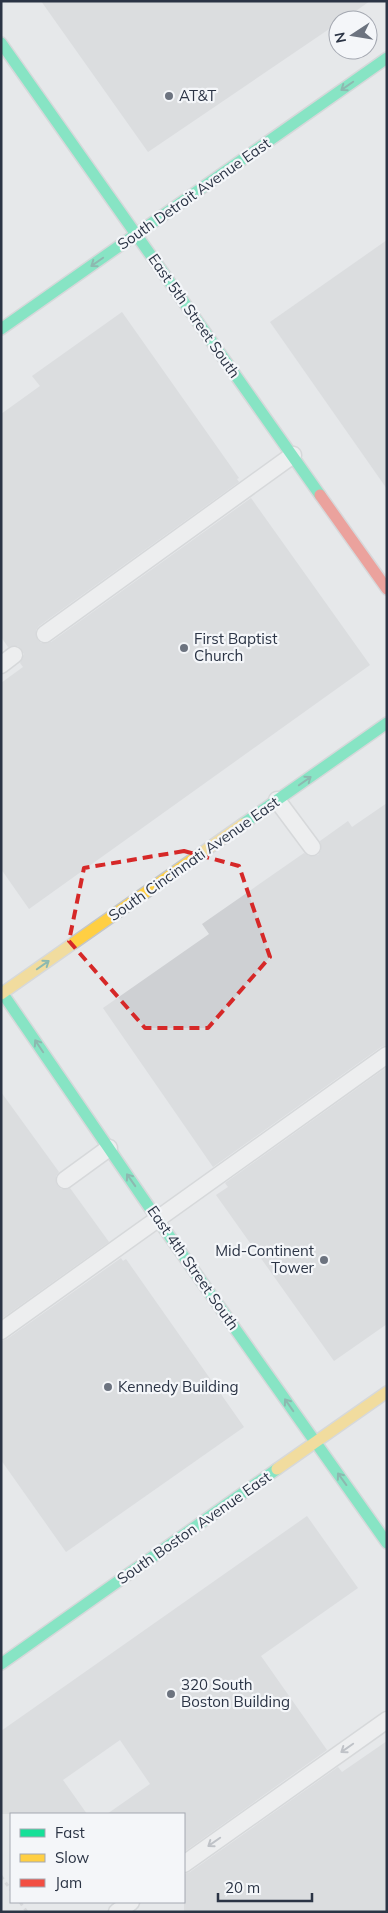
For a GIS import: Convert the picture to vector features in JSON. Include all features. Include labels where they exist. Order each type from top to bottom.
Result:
[{"type":"main road","name":"East 5th Street South","points":[[1,43],[387,589]]},
{"type":"main road","name":"South Detroit Avenue East","points":[[1,329],[387,58]]},
{"type":"main road","name":"South Cincinnati Avenue East","points":[[2,993],[387,723]]},
{"type":"main road","name":"East 4th Street South","points":[[2,993],[158,1220],[387,1543]]},
{"type":"main road","name":"South Boston Avenue East","points":[[1,1664],[387,1392]]},
{"type":"lane","points":[[44,634],[293,455]]},
{"type":"lane","points":[[277,800],[312,846]]},
{"type":"lane","points":[[1,1331],[387,1055]]},
{"type":"lane","points":[[65,1180],[109,1148]]},
{"type":"lane","points":[[185,1863],[387,1720]]},
{"type":"lane","points":[[117,1912],[130,1903]]},
{"type":"path","points":[[1,1876],[10,1889]]},
{"type":"highlighted area","points":[[184,851],[239,866],[270,957],[208,1028],[145,1028],[69,941],[84,868]]},
{"type":"building","name":"AT&T","points":[[41,1],[370,1],[357,10],[328,10],[328,30],[148,152]]},
{"type":"building","points":[[387,240],[387,489],[270,322]]},
{"type":"building","name":"First Baptist Church","points":[[122,312],[239,478],[237,479],[239,482],[39,626],[36,630],[37,639],[41,643],[51,642],[251,498],[370,665],[29,909],[1,869],[1,683],[23,667],[20,663],[24,654],[18,646],[8,647],[1,637],[1,414],[40,386],[32,376]]},
{"type":"building","points":[[387,803],[387,1045],[381,1047],[213,1167],[103,1008],[209,934],[202,924],[304,853],[309,856],[318,855],[321,850],[320,841],[348,821],[352,827]]},
{"type":"building","name":"Mid-Continent Tower","points":[[387,1067],[387,1324],[334,1361],[216,1195],[228,1187],[225,1183]]},
{"type":"building","points":[[1,1092],[59,1172],[56,1176],[57,1185],[61,1189],[70,1188],[109,1242],[1,1319]]},
{"type":"building","name":"Kennedy Building","points":[[121,1258],[123,1261],[126,1259],[244,1427],[66,1552],[1,1460],[1,1341],[7,1339]]},
{"type":"building","name":"320 South Boston Building","points":[[307,1516],[358,1588],[261,1656],[327,1750],[185,1851],[185,1813],[108,1813],[150,1784],[120,1740],[63,1780],[86,1813],[1,1814],[1,1731]]},
{"type":"building","points":[[387,1741],[387,1912],[184,1912],[185,1874],[338,1767],[342,1772]]},
{"type":"traffic: fast","points":[[1,43],[320,495]]},
{"type":"traffic: fast","points":[[1,329],[387,58]]},
{"type":"traffic: fast","points":[[243,824],[387,723]]},
{"type":"traffic: fast","points":[[1,991],[158,1220],[387,1543]]},
{"type":"traffic: fast","points":[[1,1664],[277,1469]]},
{"type":"traffic: slow","points":[[1,994],[243,824]]},
{"type":"traffic: slow","points":[[277,1469],[387,1392]]},
{"type":"traffic: jam","points":[[320,495],[387,589]]},
{"type":"place","name":"AT&T","points":[[169,96]]},
{"type":"place","name":"First Baptist Church","points":[[184,648]]},
{"type":"place","name":"Mid-Continent Tower","points":[[324,1260]]},
{"type":"place","name":"Kennedy Building","points":[[108,1387]]},
{"type":"place","name":"320 South Boston Building","points":[[171,1694]]}]
